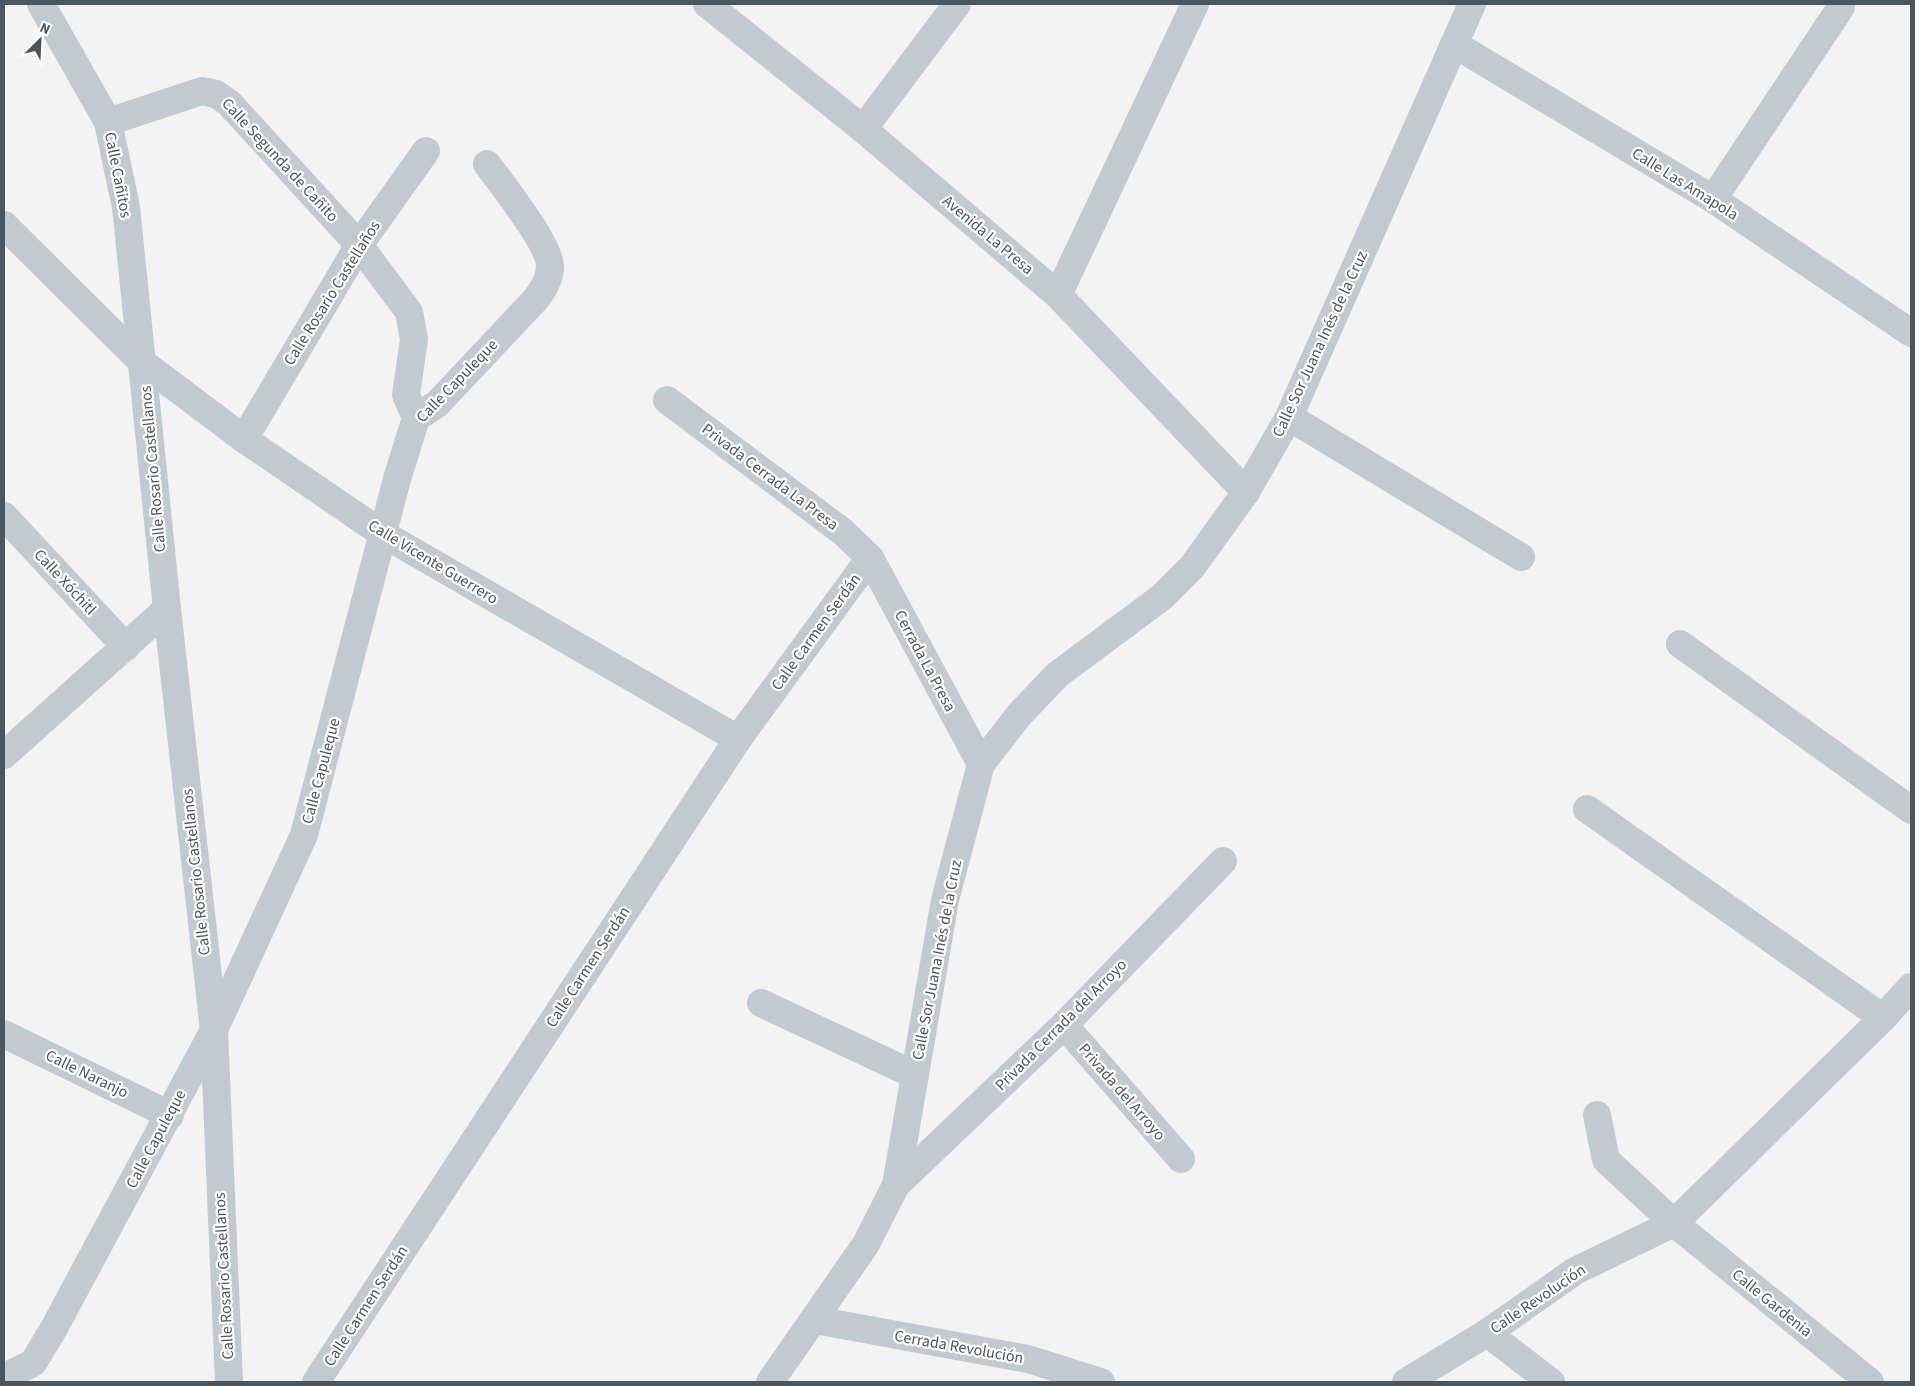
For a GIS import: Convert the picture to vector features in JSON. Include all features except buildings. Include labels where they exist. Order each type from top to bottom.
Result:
[{"type":"street","name":"Calle Cañitos","points":[[41,4],[108,122],[126,207],[143,363]]},
{"type":"street","name":"Avenida La Presa","points":[[707,4],[863,129],[1058,295],[1246,492]]},
{"type":"street","points":[[863,129],[957,4]]},
{"type":"street","points":[[1058,295],[1195,4]]},
{"type":"street","name":"Calle Sor Juana Inés de la Cruz","points":[[770,1382],[815,1320],[866,1244],[896,1185],[945,900],[980,764],[1019,715],[1057,675],[1168,591],[1192,567],[1246,492],[1289,417],[1472,4]]},
{"type":"street","points":[[1713,199],[1841,7]]},
{"type":"street","name":"Calle Las Amapola","points":[[1454,44],[1713,199],[1911,333]]},
{"type":"street","name":"Calle Segunda de Cañito","points":[[108,122],[202,90],[216,94],[229,103],[359,245]]},
{"type":"street","name":"Calle Rosario Castellaños","points":[[244,439],[359,245],[426,151]]},
{"type":"street","name":"Calle Capuleque","points":[[4,1377],[34,1363],[170,1115],[214,1030],[304,835],[383,534],[416,418],[438,404],[536,299],[547,284],[551,266],[537,235],[487,164]]},
{"type":"street","name":"Calle Vicente Guerrero","points":[[4,226],[143,363],[244,439],[383,534],[738,738]]},
{"type":"street","points":[[359,245],[409,312],[414,339],[406,395],[416,418]]},
{"type":"street","name":"Calle Rosario Castellanos","points":[[143,363],[166,609],[214,1030],[229,1382]]},
{"type":"street","name":"Privada Cerrada La Presa","points":[[667,400],[843,532],[870,558]]},
{"type":"street","points":[[1289,417],[1521,557]]},
{"type":"street","name":"Calle Xóchitl","points":[[4,516],[126,647]]},
{"type":"street","name":"Calle Carmen Serdán","points":[[316,1382],[738,738],[870,558]]},
{"type":"street","name":"Cerrada La Presa","points":[[870,558],[980,764]]},
{"type":"street","points":[[4,755],[166,609]]},
{"type":"street","points":[[1680,644],[1911,810]]},
{"type":"street","points":[[1587,809],[1883,1018]]},
{"type":"street","name":"Privada Cerrada del Arroyo","points":[[896,1185],[1064,1025],[1223,861]]},
{"type":"street","name":"Calle Revolución","points":[[1406,1382],[1487,1333],[1575,1272],[1674,1223],[1883,1018],[1911,987]]},
{"type":"street","points":[[761,1003],[915,1075]]},
{"type":"street","name":"Privada del Arroyo","points":[[1064,1025],[1181,1159]]},
{"type":"street","name":"Calle Naranjo","points":[[4,1034],[170,1115]]},
{"type":"street","name":"Calle Gardenia","points":[[1597,1115],[1606,1160],[1674,1223],[1870,1382]]},
{"type":"street","name":"Cerrada Revolución","points":[[815,1320],[1028,1359],[1101,1382]]},
{"type":"street","points":[[1487,1333],[1551,1382]]}]
